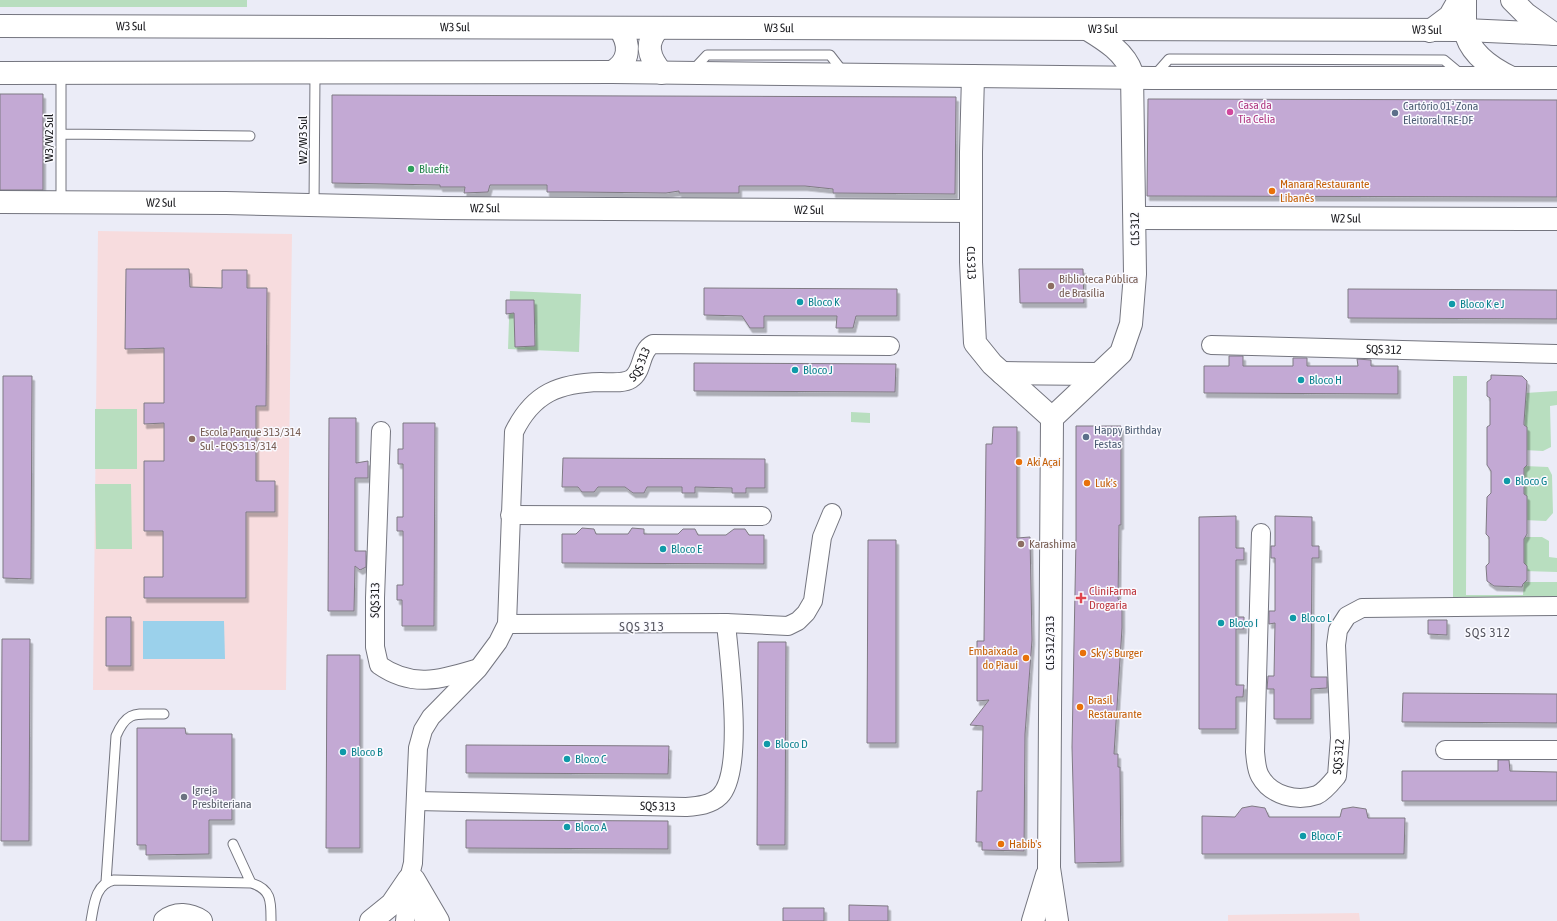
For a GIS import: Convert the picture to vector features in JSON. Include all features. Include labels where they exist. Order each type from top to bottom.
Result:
[{"type":"main road","points":[[1430,31],[1450,16],[1459,0]]},
{"type":"main road","points":[[1465,0],[1465,30],[1469,42],[1479,55],[1496,70],[1512,78]]},
{"type":"main road","points":[[1512,0],[1526,14],[1555,34]]},
{"type":"main road","name":"W3 Sul","points":[[0,26],[1465,30],[1555,34]]},
{"type":"main road","points":[[612,72],[619,68],[626,55],[627,40],[619,28]]},
{"type":"main road","points":[[658,28],[651,36],[650,45],[656,66],[662,73]]},
{"type":"main road","name":"CLS 312","points":[[1052,418],[1120,353],[1131,324],[1135,278],[1135,218],[1142,78],[1130,67],[1124,57],[1109,43],[1087,29]]},
{"type":"main road","points":[[0,73],[315,74],[612,72],[1142,78],[1557,78]]},
{"type":"main road","name":"CLS 313","points":[[973,76],[971,211],[972,309],[975,343],[992,364],[1052,418]]},
{"type":"main road","name":"W2 Sul","points":[[0,202],[433,208],[971,211]]},
{"type":"main road","name":"W2 Sul","points":[[1135,218],[1557,219]]},
{"type":"main road","points":[[1002,373],[1098,374]]},
{"type":"main road","name":"CLS 312/313","points":[[1052,418],[1049,868],[1057,921]]},
{"type":"main road","name":"CLS 312/313","points":[[1033,921],[1049,868]]},
{"type":"main road","points":[[371,921],[392,904],[411,876],[438,921]]},
{"type":"main road","points":[[165,921],[168,918],[181,915],[193,916],[201,921]]},
{"type":"street","name":"SQS 313","points":[[404,921],[411,876],[418,748],[423,730],[436,712],[478,669],[498,642],[507,624],[514,432],[522,416],[531,404],[561,387],[583,382],[628,380],[636,374],[646,349],[650,345],[890,346]]},
{"type":"street","name":"SQS 312","points":[[1211,345],[1557,354]]},
{"type":"street","name":"SQS 313","points":[[380,431],[375,598],[375,647],[379,665],[398,676],[427,681],[478,669]]},
{"type":"street","points":[[507,624],[726,622],[788,626],[798,621],[806,613],[813,601],[822,537],[832,513]]},
{"type":"street","points":[[510,515],[762,516]]},
{"type":"street","name":"SQS 312","points":[[1261,533],[1255,752],[1260,776],[1270,789],[1285,796],[1304,798],[1319,794],[1337,776],[1340,738],[1336,645],[1338,630],[1347,616],[1362,608],[1557,606]]},
{"type":"street","name":"SQS 313","points":[[416,801],[686,807],[707,804],[715,801],[727,786],[731,774],[734,716],[726,622]]},
{"type":"street","points":[[1445,750],[1557,750]]},
{"type":"street","name":"SQS 313","points":[[411,876],[424,921]]},
{"type":"lane","name":"W3/W2 Sul","points":[[61,73],[61,202]]},
{"type":"lane","name":"W2/W3 Sul","points":[[314,206],[315,74]]},
{"type":"lane","points":[[61,134],[250,136]]},
{"type":"lane","points":[[106,882],[116,736],[122,722],[131,715],[164,714]]},
{"type":"lane","points":[[233,844],[251,883]]},
{"type":"lane","points":[[91,921],[100,887],[106,882],[251,883],[260,885],[267,892],[271,902],[271,921]]},
{"type":"shaded area","name":"Escola Parque 313/314 Sul - EQS 313/314","points":[[98,231],[292,234],[286,690],[93,690]]},
{"type":"shaded area","points":[[1359,913],[1360,921],[1228,921],[1228,915]]},
{"type":"green space","points":[[0,0],[247,0],[247,7],[0,7]]},
{"type":"green space","points":[[510,291],[581,294],[579,352],[508,349]]},
{"type":"green space","points":[[1453,376],[1467,376],[1466,595],[1523,595],[1524,582],[1557,582],[1557,597],[1453,602]]},
{"type":"green space","points":[[1557,391],[1557,405],[1550,406],[1551,447],[1543,451],[1524,450],[1525,393]]},
{"type":"green space","points":[[95,409],[137,409],[137,469],[95,469]]},
{"type":"green space","points":[[851,412],[870,413],[870,423],[851,422]]},
{"type":"green space","points":[[1524,466],[1548,467],[1552,475],[1553,513],[1546,521],[1524,520]]},
{"type":"green space","points":[[95,484],[131,484],[132,549],[96,549]]},
{"type":"green space","points":[[1524,537],[1542,537],[1549,541],[1549,557],[1557,558],[1557,572],[1524,571]]},
{"type":"water","points":[[143,621],[224,621],[225,659],[143,659]]},
{"type":"building","points":[[0,94],[43,94],[43,190],[0,190]]},
{"type":"building","points":[[332,95],[956,97],[955,194],[833,193],[833,189],[805,186],[739,186],[739,193],[679,193],[679,191],[666,193],[547,192],[547,185],[490,185],[488,192],[464,193],[465,187],[440,187],[440,185],[332,183]]},
{"type":"building","points":[[1148,99],[1557,100],[1557,197],[1147,196]]},
{"type":"building","points":[[126,269],[189,269],[190,287],[222,288],[222,270],[247,270],[247,288],[267,288],[266,406],[256,406],[256,481],[275,481],[275,512],[246,512],[246,598],[144,598],[144,577],[163,577],[163,531],[144,531],[144,461],[164,461],[164,423],[144,424],[144,403],[164,403],[164,348],[125,349]]},
{"type":"building","name":"Biblioteca Pública de Brasília","points":[[1019,269],[1083,269],[1084,303],[1020,303]]},
{"type":"building","name":"Bloco K","points":[[704,288],[897,289],[897,316],[856,316],[853,328],[836,328],[837,316],[764,316],[764,328],[750,328],[742,316],[704,315]]},
{"type":"building","name":"Bloco K e J","points":[[1348,289],[1557,290],[1557,319],[1348,318]]},
{"type":"building","points":[[506,300],[534,300],[535,346],[515,347],[514,313],[506,314]]},
{"type":"building","name":"Bloco H","points":[[1229,356],[1243,356],[1243,366],[1293,366],[1293,358],[1307,358],[1307,366],[1358,366],[1357,359],[1371,360],[1371,366],[1398,366],[1398,394],[1204,393],[1204,366],[1229,366]]},
{"type":"building","name":"Bloco J","points":[[694,363],[896,364],[895,392],[694,391]]},
{"type":"building","name":"Bloco G","points":[[1491,375],[1522,376],[1527,381],[1524,425],[1527,427],[1527,465],[1524,468],[1524,494],[1527,496],[1527,534],[1524,539],[1524,563],[1527,566],[1527,580],[1522,587],[1494,586],[1487,581],[1486,566],[1489,563],[1489,537],[1486,534],[1487,497],[1491,493],[1491,471],[1487,465],[1487,427],[1490,425],[1490,398],[1487,396],[1487,382],[1491,379]]},
{"type":"building","points":[[3,376],[32,376],[31,579],[3,578]]},
{"type":"building","points":[[329,418],[356,418],[356,463],[368,461],[368,478],[355,478],[355,551],[366,551],[366,567],[360,570],[355,566],[354,611],[328,611]]},
{"type":"building","points":[[403,423],[435,423],[434,626],[402,626],[402,600],[397,600],[397,585],[403,585],[403,531],[397,531],[397,517],[403,517],[403,464],[398,464],[398,449],[403,449]]},
{"type":"building","points":[[1076,426],[1121,426],[1121,525],[1119,525],[1118,599],[1122,602],[1122,628],[1114,754],[1118,754],[1118,767],[1120,767],[1121,862],[1075,863],[1072,747],[1076,539]]},
{"type":"building","points":[[993,427],[1017,427],[1017,538],[1030,537],[1032,640],[1025,734],[1024,851],[982,850],[982,842],[976,842],[977,791],[982,791],[983,726],[970,725],[989,700],[977,701],[977,641],[984,641],[986,444],[992,444]]},
{"type":"building","points":[[563,458],[765,459],[765,488],[746,488],[746,493],[732,493],[732,488],[695,487],[695,493],[682,493],[682,487],[647,487],[644,493],[633,493],[625,487],[598,487],[594,492],[582,492],[578,487],[562,487]]},
{"type":"building","name":"Bloco I","points":[[1236,516],[1236,548],[1244,548],[1244,560],[1236,560],[1236,617],[1244,617],[1244,629],[1236,629],[1236,685],[1244,685],[1243,697],[1236,697],[1236,729],[1199,729],[1199,517]]},
{"type":"building","name":"Bloco L","points":[[1275,516],[1312,517],[1312,546],[1319,546],[1319,558],[1312,558],[1311,677],[1327,677],[1327,688],[1311,689],[1311,719],[1274,719],[1274,689],[1267,689],[1268,676],[1274,676],[1275,623],[1269,624],[1269,611],[1275,611],[1275,558],[1271,558],[1271,546],[1275,546]]},
{"type":"building","name":"Bloco E","points":[[582,528],[594,529],[596,534],[628,534],[632,528],[644,529],[644,534],[678,534],[683,529],[695,529],[698,535],[726,535],[734,529],[745,529],[749,535],[764,535],[764,564],[562,563],[562,534],[576,534]]},
{"type":"building","points":[[868,540],[896,540],[896,743],[867,743]]},
{"type":"building","points":[[106,617],[131,617],[131,666],[106,666]]},
{"type":"building","points":[[1428,620],[1447,620],[1447,635],[1428,634]]},
{"type":"building","points":[[2,639],[30,639],[29,841],[1,841]]},
{"type":"building","name":"Bloco D","points":[[758,642],[786,642],[785,845],[757,845]]},
{"type":"building","name":"Bloco B","points":[[327,655],[360,655],[360,848],[326,848]]},
{"type":"building","points":[[1403,693],[1557,694],[1557,723],[1402,722]]},
{"type":"building","name":"Igreja Presbiteriana","points":[[137,728],[185,728],[186,734],[232,734],[232,820],[209,820],[209,854],[146,855],[146,845],[137,845]]},
{"type":"building","name":"Bloco C","points":[[466,745],[669,746],[668,774],[466,773]]},
{"type":"building","points":[[1498,760],[1509,760],[1510,771],[1557,772],[1557,801],[1402,801],[1402,771],[1498,771]]},
{"type":"building","name":"Bloco F","points":[[1252,806],[1265,808],[1269,817],[1340,817],[1342,809],[1353,807],[1366,809],[1368,818],[1405,818],[1404,854],[1202,854],[1202,816],[1235,817],[1242,808]]},
{"type":"building","name":"Bloco A","points":[[466,820],[668,821],[668,849],[466,848]]},
{"type":"building","points":[[849,905],[888,906],[888,921],[849,921]]},
{"type":"building","points":[[783,908],[824,908],[824,921],[783,921]]},
{"type":"place","name":"Casa da Tia Celia","points":[[1230,112]]},
{"type":"place","name":"Cartório 01ª Zona Eleitoral TRE-DF","points":[[1395,113]]},
{"type":"place","name":"Bluefit","points":[[411,169]]},
{"type":"place","name":"Manara Restaurante Libanês","points":[[1272,191]]},
{"type":"place","name":"Biblioteca Pública de Brasília","points":[[1051,286]]},
{"type":"place","name":"Bloco K","points":[[800,302]]},
{"type":"place","name":"Bloco K e J","points":[[1452,304]]},
{"type":"place","name":"Bloco J","points":[[795,370]]},
{"type":"place","name":"Bloco H","points":[[1301,380]]},
{"type":"place","name":"Happy Birthday Festas","points":[[1086,437]]},
{"type":"place","name":"Escola Parque 313/314 Sul - EQS 313/314","points":[[192,439]]},
{"type":"place","name":"Aki Açaí","points":[[1019,462]]},
{"type":"place","name":"Bloco G","points":[[1507,481]]},
{"type":"place","name":"Luk's","points":[[1087,483]]},
{"type":"place","name":"Karashima","points":[[1021,544]]},
{"type":"place","name":"Bloco E","points":[[663,549]]},
{"type":"place","name":"CliniFarma Drogaria","points":[[1081,598]]},
{"type":"place","name":"Bloco L","points":[[1293,618]]},
{"type":"place","name":"Bloco I","points":[[1221,623]]},
{"type":"place","name":"Sky's Burger","points":[[1083,653]]},
{"type":"place","name":"Embaixada do Piauí","points":[[1026,658]]},
{"type":"place","name":"Brasil Restaurante","points":[[1080,707]]},
{"type":"place","name":"Bloco D","points":[[767,744]]},
{"type":"place","name":"Bloco B","points":[[343,752]]},
{"type":"place","name":"Bloco C","points":[[567,759]]},
{"type":"place","name":"Igreja Presbiteriana","points":[[184,797]]},
{"type":"place","name":"Bloco A","points":[[567,827]]},
{"type":"place","name":"Bloco F","points":[[1303,836]]},
{"type":"place","name":"Habib's","points":[[1001,844]]},
{"type":"district","name":"SQS 313","points":[[642,626]]},
{"type":"district","name":"SQS 312","points":[[1488,632]]}]
